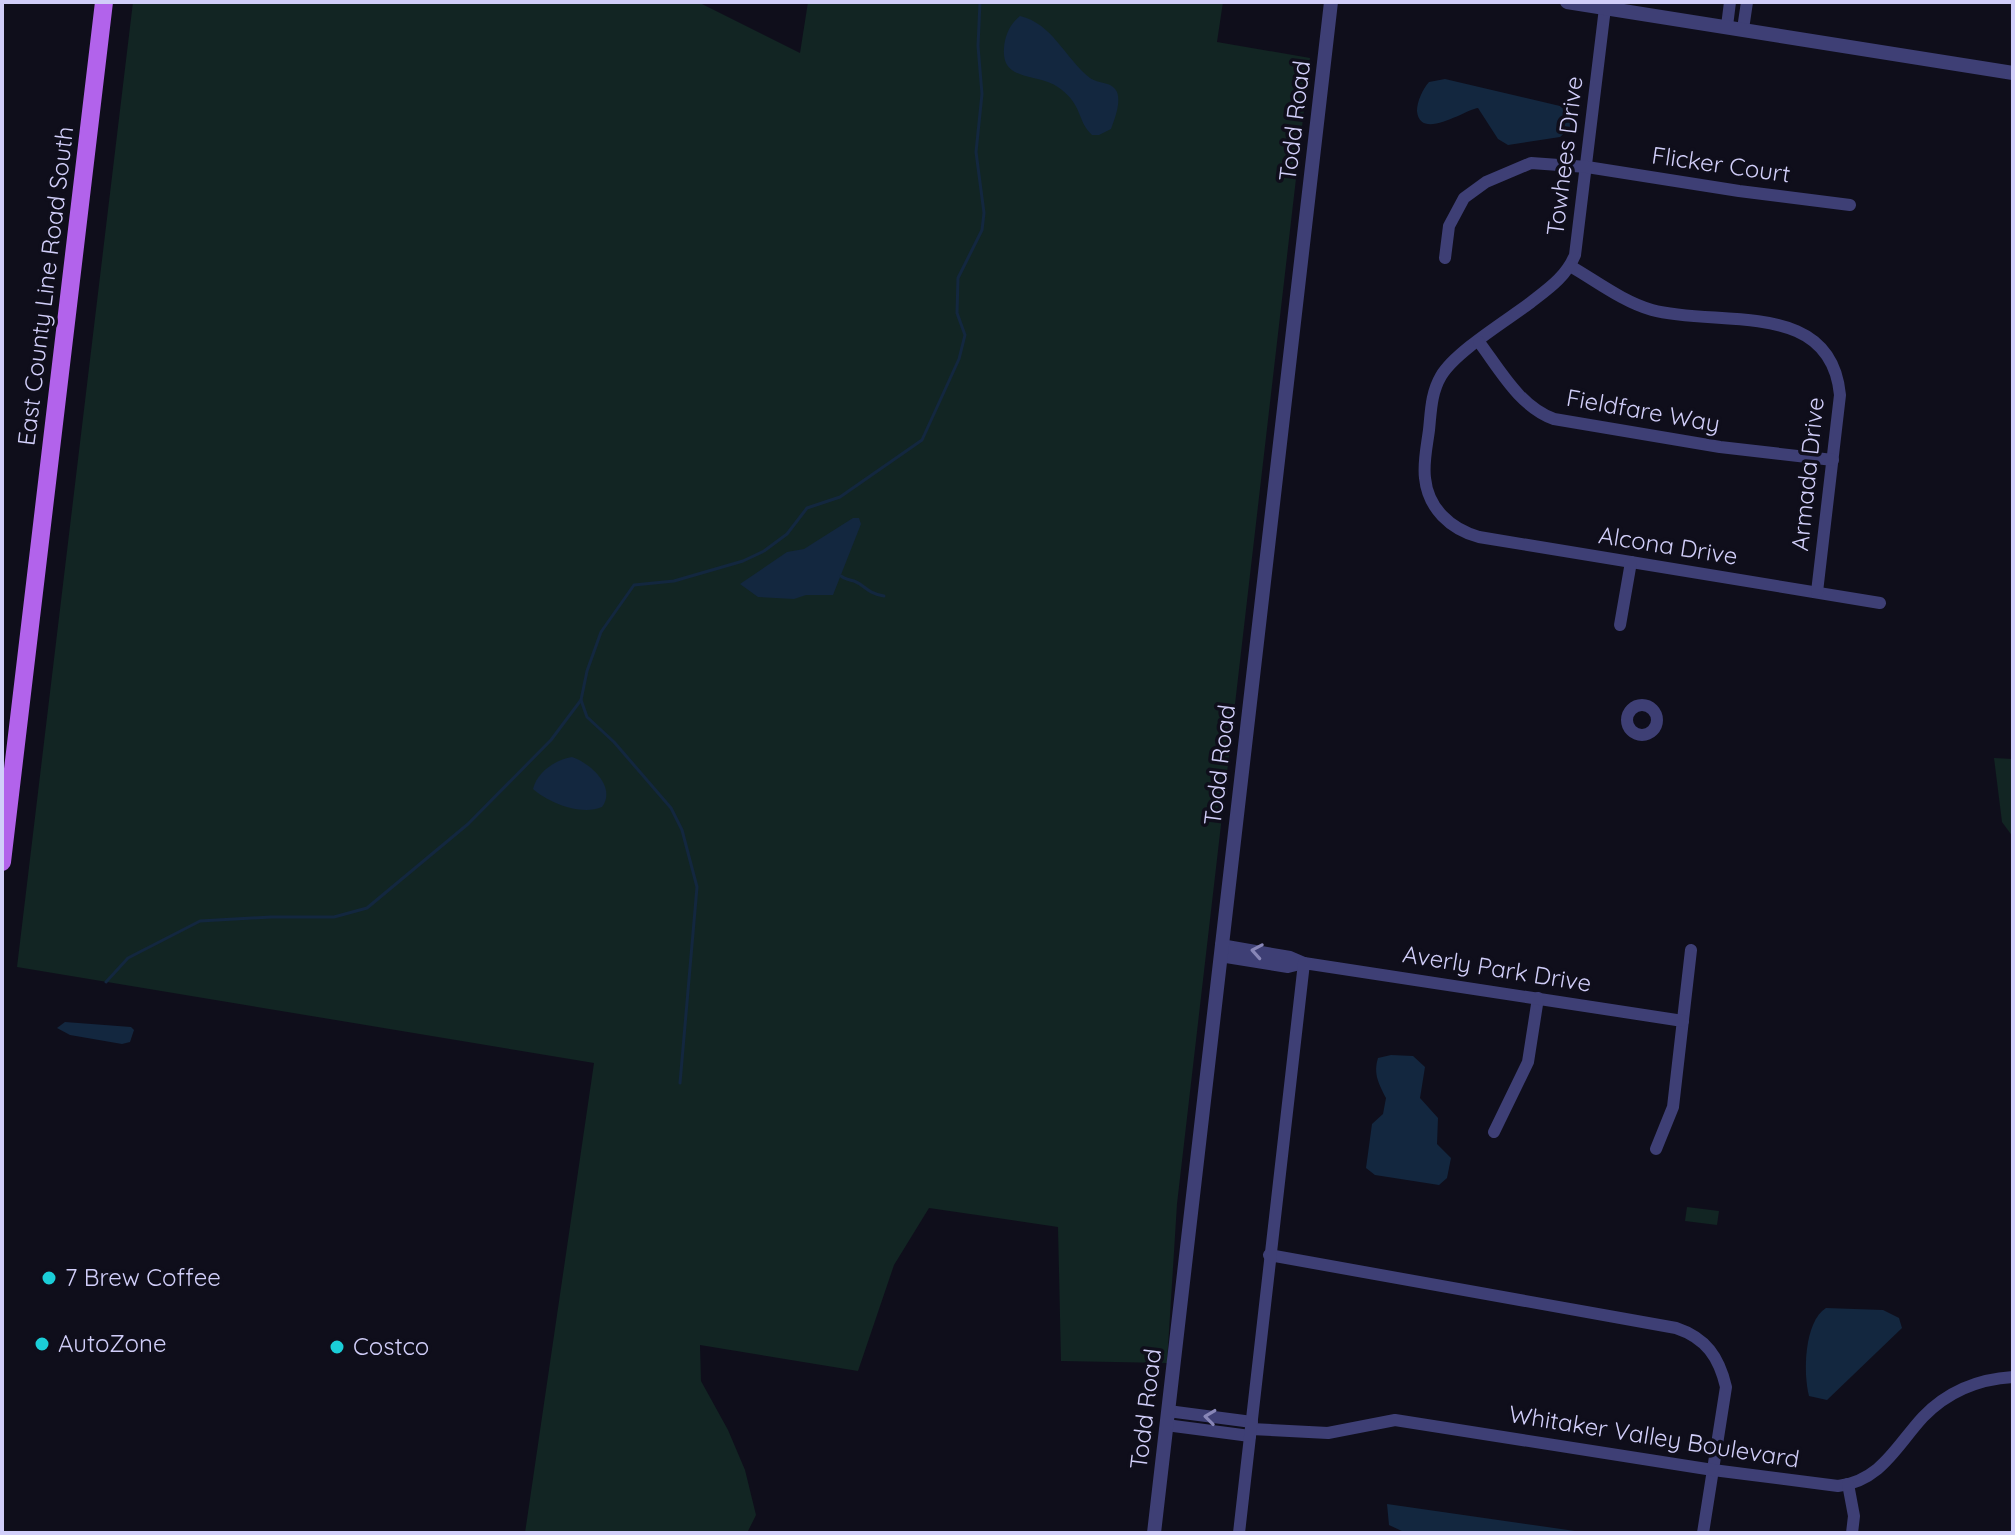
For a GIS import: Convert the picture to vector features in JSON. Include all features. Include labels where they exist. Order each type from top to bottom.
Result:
[{"type":"main road","name":"East County Line Road South","points":[[2,862],[104,2]]},
{"type":"street","name":"Todd Road","points":[[1154,1533],[1331,2]]},
{"type":"street","points":[[1567,2],[2013,73]]},
{"type":"street","points":[[1727,26],[1730,2]]},
{"type":"street","points":[[1743,29],[1747,2]]},
{"type":"street","name":"Towhees Drive","points":[[1452,525],[1435,508],[1426,483],[1425,463],[1435,389],[1446,369],[1554,285],[1570,266],[1577,249],[1605,8]]},
{"type":"street","name":"Flicker Court","points":[[1445,258],[1453,215],[1464,198],[1478,186],[1531,163],[1587,167],[1850,205]]},
{"type":"street","name":"Armada Drive","points":[[1570,266],[1650,310],[1796,329],[1819,344],[1831,361],[1838,378],[1840,395],[1817,592]]},
{"type":"street","name":"Fieldfare Way","points":[[1479,342],[1525,402],[1537,412],[1554,419],[1720,447],[1833,460]]},
{"type":"street","name":"Alcona Drive","points":[[1452,525],[1476,536],[1880,603]]},
{"type":"street","points":[[1620,625],[1631,562]]},
{"type":"street","name":"Averly Park Drive","points":[[1221,950],[1288,967],[1304,963],[1683,1021]]},
{"type":"street","points":[[1656,1149],[1672,1111],[1691,950]]},
{"type":"street","points":[[1239,1533],[1304,963]]},
{"type":"street","points":[[1494,1132],[1528,1062],[1538,998]]},
{"type":"street","points":[[1269,1255],[1676,1328],[1693,1334],[1710,1348],[1722,1369],[1726,1387],[1703,1533]]},
{"type":"street","name":"Whitaker Valley Boulevard","points":[[1167,1418],[1251,1429],[1328,1433],[1395,1420],[1828,1486],[1848,1484],[1880,1468],[1922,1419],[1942,1401],[1972,1385],[2013,1377]]},
{"type":"street","points":[[1848,1484],[1854,1516],[1852,1533]]},
{"type":"green space","points":[[133,2],[698,2],[800,53],[808,2],[1223,2],[1217,42],[1310,58],[1177,1204],[1167,1363],[1061,1361],[1058,1227],[929,1208],[894,1265],[858,1371],[700,1345],[701,1381],[728,1430],[745,1470],[756,1515],[747,1533],[525,1533],[594,1063],[17,967]]},
{"type":"green space","points":[[1994,758],[2013,759],[2013,837],[2002,822]]},
{"type":"green space","points":[[1687,1207],[1719,1211],[1717,1225],[1685,1221]]},
{"type":"water","points":[[1020,16],[1041,26],[1090,78],[1115,88],[1118,106],[1111,129],[1092,135],[1069,96],[1062,90],[1009,67],[1004,48],[1011,26]]},
{"type":"water","points":[[1445,79],[1560,106],[1569,113],[1570,128],[1560,137],[1508,145],[1498,139],[1478,108],[1444,122],[1426,124],[1420,120],[1417,111],[1421,95],[1429,82]]},
{"type":"water","points":[[853,518],[859,518],[861,524],[833,595],[806,595],[794,599],[758,597],[740,584],[787,552],[804,549]]},
{"type":"water","points":[[572,757],[593,770],[604,784],[606,799],[602,807],[585,810],[566,807],[533,789],[538,777],[548,768]]},
{"type":"water","points":[[65,1022],[131,1027],[134,1030],[130,1042],[122,1044],[70,1035],[57,1028]]},
{"type":"water","points":[[1413,1056],[1425,1067],[1420,1098],[1438,1118],[1437,1144],[1451,1158],[1447,1178],[1439,1185],[1375,1175],[1366,1168],[1372,1124],[1383,1114],[1386,1098],[1376,1069],[1378,1058]]},
{"type":"water","points":[[1826,1308],[1883,1310],[1899,1318],[1902,1328],[1827,1400],[1809,1396],[1806,1375],[1809,1336],[1813,1324]]},
{"type":"water","points":[[1387,1504],[1589,1533],[1406,1533],[1389,1525]]},
{"type":"waterway","points":[[680,1083],[697,887],[682,830],[671,808],[614,742],[587,717],[581,700],[587,671],[601,632],[634,585],[674,581],[743,561],[764,551],[787,534],[807,508],[840,497],[922,440],[959,359],[965,335],[957,313],[958,278],[982,230],[984,213],[976,152],[982,94],[978,46],[980,2]]},
{"type":"waterway","points":[[841,576],[884,596]]},
{"type":"waterway","points":[[106,982],[128,958],[200,921],[334,917],[367,908],[468,824],[551,740],[581,700]]},
{"type":"place","name":"7 Brew Coffee","points":[[49,1278]]},
{"type":"place","name":"AutoZone","points":[[42,1344]]},
{"type":"place","name":"Costco","points":[[337,1347]]}]
